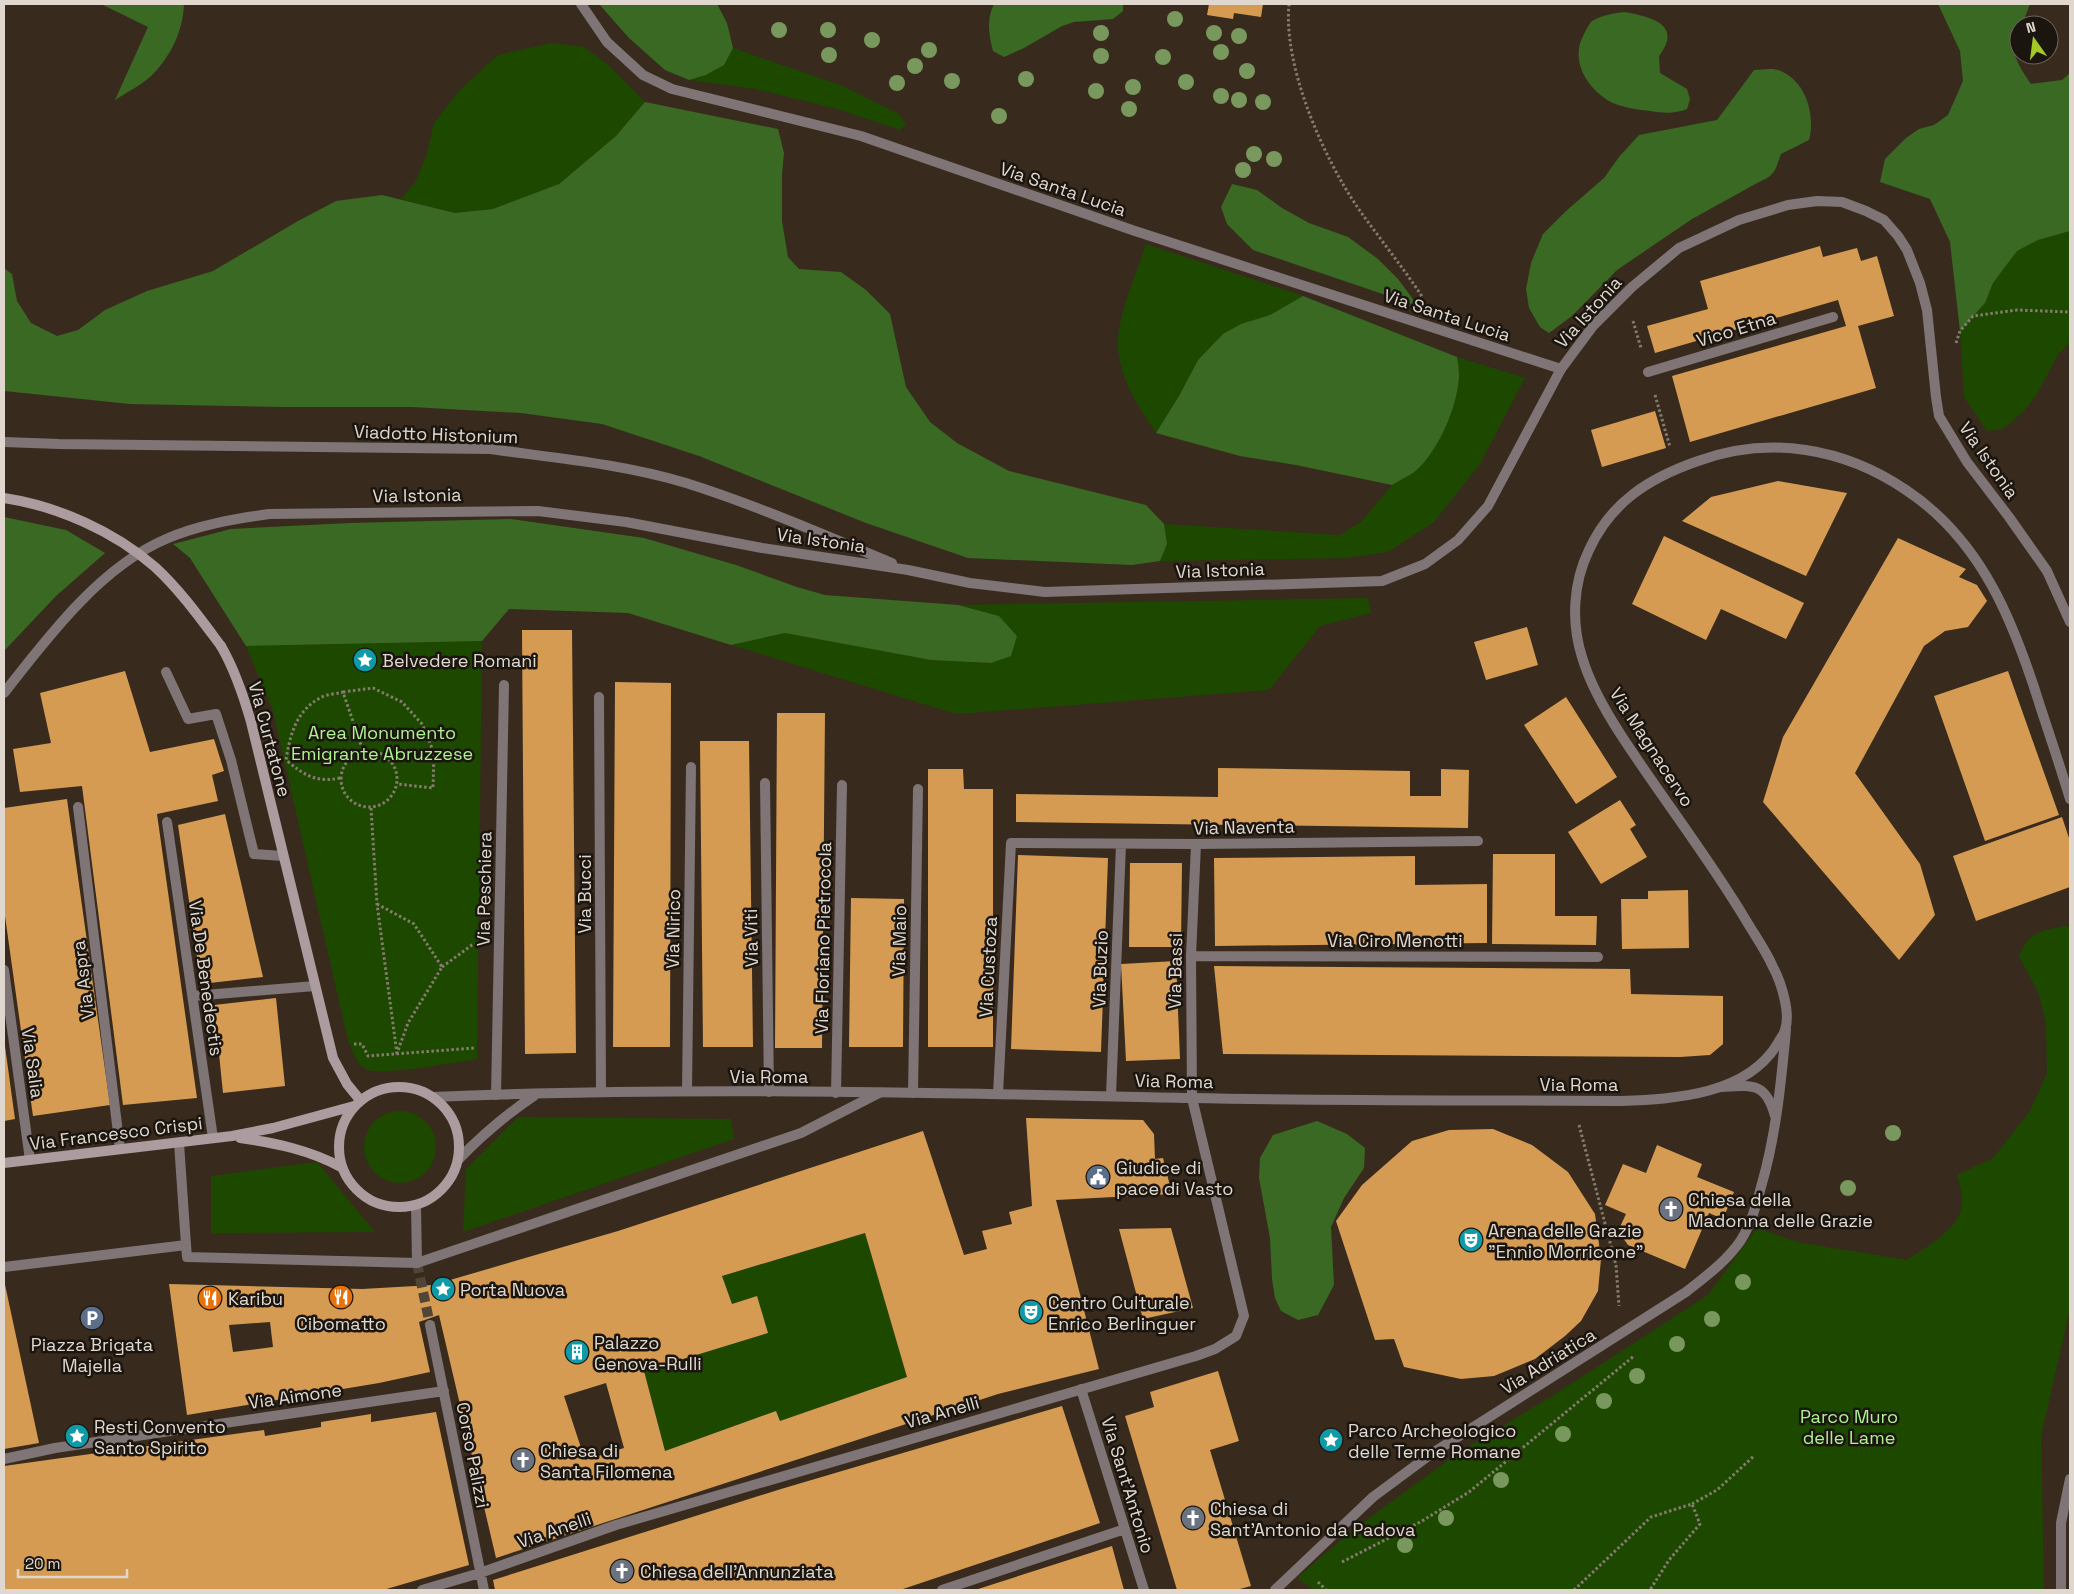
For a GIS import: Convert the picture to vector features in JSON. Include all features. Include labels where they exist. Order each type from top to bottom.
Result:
[{"type":"main road","name":"Via Curtatone","points":[[4,498],[57,511],[98,529],[124,546],[161,574],[188,602],[221,646],[233,667],[240,685],[329,1046],[333,1058],[357,1103]]},
{"type":"main road","points":[[396,1086],[415,1088],[433,1097],[446,1109],[455,1124],[460,1142],[458,1160],[450,1180],[435,1196],[416,1205],[397,1208],[379,1204],[363,1196],[350,1183],[341,1167],[338,1145],[342,1124],[357,1103],[377,1090],[396,1086]]},
{"type":"main road","name":"Via Francesco Crispi","points":[[4,1163],[232,1136],[273,1128],[357,1103]]},
{"type":"main road","name":"Via Francesco Crispi","points":[[232,1136],[273,1142],[298,1149],[320,1156],[341,1167]]},
{"type":"street","name":"Via Santa Lucia","points":[[581,4],[607,42],[643,75],[672,89],[861,136],[1135,231],[1561,369]]},
{"type":"street","name":"Via Istonia","points":[[4,693],[51,632],[108,576],[147,548],[182,533],[220,523],[269,514],[538,511],[626,522],[762,548],[908,570],[970,583],[1045,592],[1382,581],[1425,564],[1458,540],[1488,506],[1561,369],[1593,326],[1632,286],[1679,248],[1738,220],[1788,205],[1817,201],[1842,202],[1884,220],[1907,250],[1920,283],[1927,310],[1939,416],[1967,462],[2047,571],[2070,622]]},
{"type":"street","name":"Vico Etna","points":[[1648,372],[1833,317]]},
{"type":"street","name":"Viadotto Histonium","points":[[4,442],[490,449],[560,458],[685,483],[778,516],[908,570]]},
{"type":"street","name":"Via Magnacervo","points":[[1786,1030],[1786,1010],[1782,990],[1773,966],[1731,896],[1618,731],[1589,676],[1582,656],[1575,624],[1578,582],[1585,558],[1597,533],[1615,508],[1642,488],[1669,473],[1716,456],[1756,448],[1803,448],[1841,457],[1889,478],[1919,498],[1949,527],[1981,564],[2009,618],[2033,681],[2070,799]]},
{"type":"street","points":[[166,672],[188,719],[216,714],[233,768],[254,854],[283,856]]},
{"type":"street","name":"Via Peschiera","points":[[496,1095],[504,685]]},
{"type":"street","name":"Via Bucci","points":[[599,698],[601,1091]]},
{"type":"street","name":"Via Nirico","points":[[686,1091],[691,767]]},
{"type":"street","name":"Via Viti","points":[[766,783],[769,1092]]},
{"type":"street","name":"Via Floriano Pietrocola","points":[[836,1092],[842,785]]},
{"type":"street","name":"Via Maio","points":[[913,1093],[918,789]]},
{"type":"street","name":"Via Aspra","points":[[78,807],[120,1149]]},
{"type":"street","name":"Via De Benedectis","points":[[167,822],[213,1138]]},
{"type":"street","name":"Via Naventa","points":[[1011,843],[1196,844],[1478,841]]},
{"type":"street","name":"Via Custoza","points":[[998,1094],[1011,843]]},
{"type":"street","name":"Via Buzio","points":[[1111,1096],[1121,844]]},
{"type":"street","name":"Via Bassi","points":[[1192,1098],[1191,956],[1196,844]]},
{"type":"street","name":"Via Ciro Menotti","points":[[1191,956],[1598,957]]},
{"type":"street","name":"Via Salia","points":[[4,970],[30,1160]]},
{"type":"street","points":[[193,996],[315,986]]},
{"type":"street","name":"Via Roma","points":[[433,1097],[601,1091],[686,1091],[1192,1098],[1669,1099],[1714,1088],[1753,1071],[1772,1052],[1786,1030]]},
{"type":"street","name":"Via Adriatica","points":[[1275,1590],[1372,1498],[1431,1454],[1686,1292],[1719,1266],[1740,1241],[1752,1220],[1756,1206],[1766,1170],[1776,1120],[1786,1030]]},
{"type":"street","points":[[1714,1088],[1746,1086],[1763,1091],[1771,1100],[1776,1120]]},
{"type":"street","points":[[180,1143],[187,1257],[417,1264],[801,1133],[879,1093]]},
{"type":"street","points":[[458,1160],[491,1128],[536,1094]]},
{"type":"street","name":"Via Anelli","points":[[422,1590],[480,1574],[616,1525],[1196,1356],[1215,1349],[1236,1336],[1244,1316],[1192,1098]]},
{"type":"street","points":[[416,1205],[417,1264]]},
{"type":"street","points":[[4,1267],[186,1245]]},
{"type":"street","name":"Corso Palizzi","points":[[430,1326],[484,1590]]},
{"type":"street","name":"Via Sant'Antonio","points":[[1081,1389],[1144,1590]]},
{"type":"street","name":"Via Aimone","points":[[4,1459],[55,1448],[444,1391]]},
{"type":"street","points":[[2060,1590],[2061,1523],[2070,1479]]},
{"type":"street","points":[[942,1590],[1124,1529]]},
{"type":"path","points":[[1289,4],[1288,20],[1294,62],[1312,118],[1334,167],[1357,206],[1412,281],[1431,311],[1434,328]]},
{"type":"path","points":[[1954,350],[1960,331],[1974,316],[2017,310],[2070,312]]},
{"type":"path","points":[[340,778],[326,781],[304,775],[286,760],[291,734],[301,714],[320,697],[373,688],[402,702],[422,724],[434,753],[433,788],[397,784]]},
{"type":"path","points":[[343,692],[363,751]]},
{"type":"path","points":[[363,751],[381,753],[389,758],[394,766],[397,784],[394,793],[380,806],[371,808],[353,803],[342,788],[340,778],[342,769],[347,761],[363,751]]},
{"type":"path","points":[[371,808],[377,904],[397,1054]]},
{"type":"path","points":[[377,904],[414,924],[442,967]]},
{"type":"path","points":[[397,1054],[408,1023],[442,967],[472,945],[499,942]]},
{"type":"path","points":[[329,1046],[362,1044],[368,1056],[497,1046]]},
{"type":"path","points":[[1572,1100],[1616,1265],[1621,1334]]},
{"type":"path","points":[[1340,1562],[1422,1520],[1469,1492],[1636,1355]]},
{"type":"path","points":[[1574,1590],[1651,1517],[1692,1504],[1717,1490],[1754,1456]]},
{"type":"path","points":[[1650,1590],[1669,1560],[1700,1524],[1692,1504]]},
{"type":"green space","points":[[101,4],[184,4],[179,32],[166,58],[150,77],[115,100],[148,27]]},
{"type":"green space","points":[[599,4],[717,4],[727,23],[733,48],[724,65],[706,75],[689,80],[665,70],[629,38]]},
{"type":"green space","points":[[994,4],[1123,4],[1123,11],[1113,19],[1074,22],[1062,26],[1004,57],[993,51],[990,39],[989,22]]},
{"type":"green space","points":[[1938,4],[2030,4],[2026,15],[2009,15],[2009,65],[2020,65],[2031,84],[2062,80],[2070,73],[2070,231],[2038,240],[2017,251],[1993,283],[1985,303],[1960,331],[1950,242],[1930,199],[1880,182],[1885,159],[1906,138],[1919,129],[1934,125],[1948,115],[1963,81],[1960,51]]},
{"type":"green space","points":[[1625,12],[1645,16],[1661,24],[1666,29],[1665,45],[1659,56],[1660,73],[1687,89],[1690,99],[1687,109],[1664,113],[1619,105],[1603,97],[1585,77],[1579,60],[1579,51],[1580,43],[1589,25],[1600,17]]},
{"type":"green space","points":[[552,43],[584,47],[607,64],[645,102],[616,136],[559,184],[493,209],[455,213],[401,199],[416,181],[427,153],[434,123],[459,91],[498,55]]},
{"type":"green space","points":[[733,48],[843,86],[899,114],[906,125],[900,130],[837,109],[756,89],[689,80],[716,70],[725,62]]},
{"type":"green space","points":[[1754,70],[1778,70],[1795,81],[1802,89],[1811,119],[1809,140],[1781,154],[1776,168],[1769,177],[1692,219],[1617,270],[1572,316],[1549,333],[1540,327],[1529,308],[1526,289],[1531,263],[1543,234],[1604,178],[1619,157],[1639,135],[1717,120]]},
{"type":"green space","points":[[645,102],[778,129],[784,153],[782,221],[788,257],[799,269],[841,272],[866,290],[890,314],[906,387],[930,422],[957,443],[1009,471],[1146,505],[1164,524],[1167,544],[1160,561],[1132,565],[968,558],[866,523],[699,456],[602,424],[521,413],[412,407],[130,404],[4,391],[4,268],[12,274],[17,301],[31,323],[57,336],[78,330],[105,310],[147,291],[213,271],[336,201],[382,195],[455,213],[493,209],[559,184],[616,136]]},
{"type":"green space","points":[[1232,184],[1257,190],[1282,208],[1309,223],[1348,237],[1378,259],[1398,279],[1418,306],[1253,250],[1227,224],[1221,207]]},
{"type":"green space","points":[[2070,231],[2070,343],[2059,353],[2037,394],[2024,411],[2003,429],[1987,431],[1964,397],[1960,331],[1985,303],[1993,283],[2017,251],[2038,240]]},
{"type":"green space","points":[[1146,244],[1303,296],[1270,315],[1241,324],[1198,360],[1156,433],[1126,382],[1118,348],[1120,323]]},
{"type":"green space","points":[[1303,296],[1457,357],[1458,388],[1445,429],[1422,465],[1413,473],[1392,485],[1296,465],[1240,456],[1156,433],[1198,360],[1223,334],[1241,324],[1270,315]]},
{"type":"green space","points":[[1457,357],[1525,378],[1480,464],[1434,522],[1388,552],[1346,558],[1160,561],[1167,544],[1164,524],[1339,535],[1360,523],[1392,485],[1414,472],[1454,404],[1459,377]]},
{"type":"green space","points":[[4,517],[66,530],[105,553],[56,596],[4,651]]},
{"type":"green space","points":[[511,519],[644,538],[736,565],[825,595],[958,605],[999,616],[1017,636],[1011,656],[991,663],[931,660],[785,633],[731,645],[628,613],[509,609],[482,641],[246,646],[190,558],[173,544],[231,529],[350,523]]},
{"type":"green space","points":[[1368,598],[1371,613],[1320,626],[1269,690],[956,714],[731,645],[785,633],[931,660],[991,663],[999,616],[958,605]]},
{"type":"green space","name":"Area Monumento Emigrante Abruzzese","points":[[482,641],[477,1059],[403,1070],[368,1070],[358,1062],[348,1041],[273,711],[246,646]]},
{"type":"green space","name":"Parco Muro delle Lame","points":[[2064,926],[2070,927],[2070,1309],[2041,1436],[2044,1590],[1315,1590],[1297,1578],[1349,1533],[1458,1453],[1557,1393],[1708,1295],[1757,1228],[1797,1242],[1907,1260],[1946,1232],[1958,1218],[1962,1205],[1957,1175],[1993,1158],[2030,1111],[2047,1073],[2046,1023],[2038,992],[2019,956],[2031,937],[2048,929]]},
{"type":"green space","points":[[400,1111],[420,1117],[430,1127],[436,1147],[430,1167],[420,1177],[400,1183],[380,1177],[370,1167],[364,1147],[370,1127],[380,1117]]},
{"type":"green space","points":[[518,1117],[731,1119],[734,1139],[463,1232],[466,1169]]},
{"type":"green space","points":[[1317,1121],[1347,1134],[1365,1148],[1364,1168],[1344,1198],[1331,1227],[1334,1285],[1318,1315],[1298,1320],[1281,1311],[1275,1298],[1270,1238],[1259,1178],[1260,1158],[1273,1135]]},
{"type":"green space","points":[[317,1162],[375,1232],[211,1233],[211,1176]]},
{"type":"green space","points":[[865,1233],[907,1377],[780,1421],[776,1411],[665,1451],[644,1371],[757,1297],[732,1304],[722,1276]]},
{"type":"building","points":[[1209,4],[1263,4],[1261,17],[1234,13],[1233,19],[1207,15]]},
{"type":"building","points":[[1820,246],[1823,257],[1857,248],[1861,261],[1877,256],[1894,316],[1858,326],[1876,388],[1690,442],[1672,376],[1846,326],[1838,300],[1655,353],[1647,326],[1708,309],[1700,281]]},
{"type":"building","points":[[1655,411],[1666,448],[1602,467],[1591,430]]},
{"type":"building","points":[[1778,481],[1847,493],[1806,576],[1682,521],[1711,497]]},
{"type":"building","points":[[1664,536],[1804,603],[1786,639],[1721,609],[1706,640],[1632,604]]},
{"type":"building","points":[[1898,538],[1966,569],[1959,577],[1977,585],[1987,601],[1968,627],[1945,631],[1924,646],[1855,773],[1920,864],[1935,915],[1899,960],[1763,802],[1783,737]]},
{"type":"building","points":[[1527,627],[1538,665],[1486,680],[1474,642]]},
{"type":"building","points":[[522,630],[572,630],[576,1053],[525,1054]]},
{"type":"building","points":[[125,671],[150,752],[214,739],[224,771],[212,775],[218,801],[157,814],[197,1098],[123,1105],[82,786],[20,792],[13,749],[51,743],[40,693]]},
{"type":"building","points":[[2008,671],[2059,815],[1985,841],[1934,696]]},
{"type":"building","points":[[615,682],[671,683],[670,1047],[613,1047]]},
{"type":"building","points":[[1566,697],[1617,777],[1576,804],[1524,725]]},
{"type":"building","points":[[777,713],[825,713],[822,1048],[775,1048]]},
{"type":"building","points":[[700,741],[749,741],[753,1047],[703,1047]]},
{"type":"building","points":[[1218,768],[1410,771],[1410,796],[1441,796],[1441,769],[1469,770],[1468,828],[1016,822],[1016,794],[1218,797]]},
{"type":"building","points":[[928,769],[963,769],[964,789],[993,789],[993,1047],[928,1047]]},
{"type":"building","points":[[67,799],[110,1105],[33,1116],[4,909],[4,808]]},
{"type":"building","points":[[1620,800],[1636,825],[1630,829],[1647,857],[1601,884],[1568,832]]},
{"type":"building","points":[[225,814],[263,977],[201,984],[178,825]]},
{"type":"building","points":[[2062,817],[2070,841],[2070,887],[1976,921],[1953,856]]},
{"type":"building","points":[[1493,854],[1555,854],[1555,916],[1597,916],[1596,945],[1492,944]]},
{"type":"building","points":[[1018,855],[1108,858],[1101,1052],[1011,1049]]},
{"type":"building","points":[[1415,856],[1415,885],[1487,884],[1487,943],[1215,946],[1214,858]]},
{"type":"building","points":[[1130,863],[1182,863],[1181,947],[1129,947]]},
{"type":"building","points":[[1688,890],[1689,948],[1622,949],[1621,899],[1648,899],[1648,891]]},
{"type":"building","points":[[851,898],[904,899],[903,1047],[849,1047]]},
{"type":"building","points":[[1176,961],[1180,1059],[1126,1061],[1121,964]]},
{"type":"building","points":[[1214,966],[1630,969],[1631,994],[1723,996],[1723,1044],[1710,1055],[1680,1057],[1223,1054]]},
{"type":"building","points":[[276,998],[285,1086],[223,1093],[214,1005]]},
{"type":"building","points":[[4,1039],[15,1119],[4,1121]]},
{"type":"building","name":"Palazzo Genova-Rulli","points":[[1026,1118],[1143,1120],[1154,1134],[1155,1159],[1163,1158],[1172,1194],[1056,1200],[1099,1369],[998,1394],[496,1558],[439,1315],[419,1322],[430,1372],[379,1383],[187,1415],[169,1284],[362,1289],[433,1285],[618,1231],[923,1131],[964,1255],[987,1249],[982,1231],[1012,1224],[1009,1212],[1032,1206]],"holes":[[[865,1233],[907,1377],[780,1421],[776,1411],[665,1451],[644,1371],[768,1333],[757,1296],[732,1304],[722,1276]],[[270,1322],[273,1347],[233,1352],[229,1325]],[[606,1383],[624,1448],[585,1460],[564,1396]]]},
{"type":"building","name":"Arena delle Grazie \"Ennio Morricone\"","points":[[1493,1129],[1532,1145],[1568,1172],[1595,1214],[1601,1259],[1598,1291],[1581,1321],[1565,1336],[1535,1359],[1494,1376],[1461,1379],[1404,1367],[1394,1339],[1375,1340],[1336,1221],[1362,1185],[1412,1141],[1449,1130]]},
{"type":"building","name":"Chiesa della Madonna delle Grazie","points":[[1657,1145],[1702,1164],[1697,1177],[1734,1192],[1723,1219],[1709,1213],[1685,1269],[1628,1245],[1618,1231],[1626,1214],[1605,1205],[1623,1164],[1646,1173]]},
{"type":"building","points":[[1171,1228],[1193,1308],[1143,1319],[1119,1229]]},
{"type":"building","points":[[4,1280],[39,1443],[4,1449]]},
{"type":"building","name":"Chiesa di Sant'Antonio da Padova","points":[[1218,1371],[1239,1441],[1210,1450],[1251,1586],[1236,1590],[1177,1590],[1125,1416],[1154,1407],[1150,1392]]},
{"type":"building","points":[[1062,1406],[1100,1523],[900,1590],[495,1590],[493,1580],[781,1489]]},
{"type":"building","points":[[436,1412],[469,1565],[383,1590],[4,1590],[4,1466],[264,1430],[265,1436],[321,1427],[321,1422],[371,1414],[371,1422]]},
{"type":"building","points":[[1112,1546],[1124,1590],[975,1590]]},
{"type":"tunnel","points":[[417,1263],[430,1325]]},
{"type":"place","name":"Belvedere Romani","points":[[365,660]]},
{"type":"place","name":"Giudice di pace di Vasto","points":[[1098,1177]]},
{"type":"place","name":"Chiesa della Madonna delle Grazie","points":[[1671,1209]]},
{"type":"place","name":"Arena delle Grazie \"Ennio Morricone\"","points":[[1471,1240]]},
{"type":"place","name":"Porta Nuova","points":[[443,1289]]},
{"type":"place","name":"Cibomatto","points":[[341,1297]]},
{"type":"place","name":"Karibu","points":[[210,1298]]},
{"type":"place","name":"Centro Culturale Enrico Berlinguer","points":[[1031,1312]]},
{"type":"place","name":"Piazza Brigata Majella","points":[[92,1318]]},
{"type":"place","name":"Palazzo Genova-Rulli","points":[[577,1352]]},
{"type":"place","name":"Resti Convento Santo Spirito","points":[[77,1436]]},
{"type":"place","name":"Parco Archeologico delle Terme Romane","points":[[1331,1440]]},
{"type":"place","name":"Chiesa di Santa Filomena","points":[[523,1460]]},
{"type":"place","name":"Chiesa di Sant'Antonio da Padova","points":[[1193,1518]]},
{"type":"place","name":"Chiesa dell'Annunziata","points":[[622,1571]]}]
